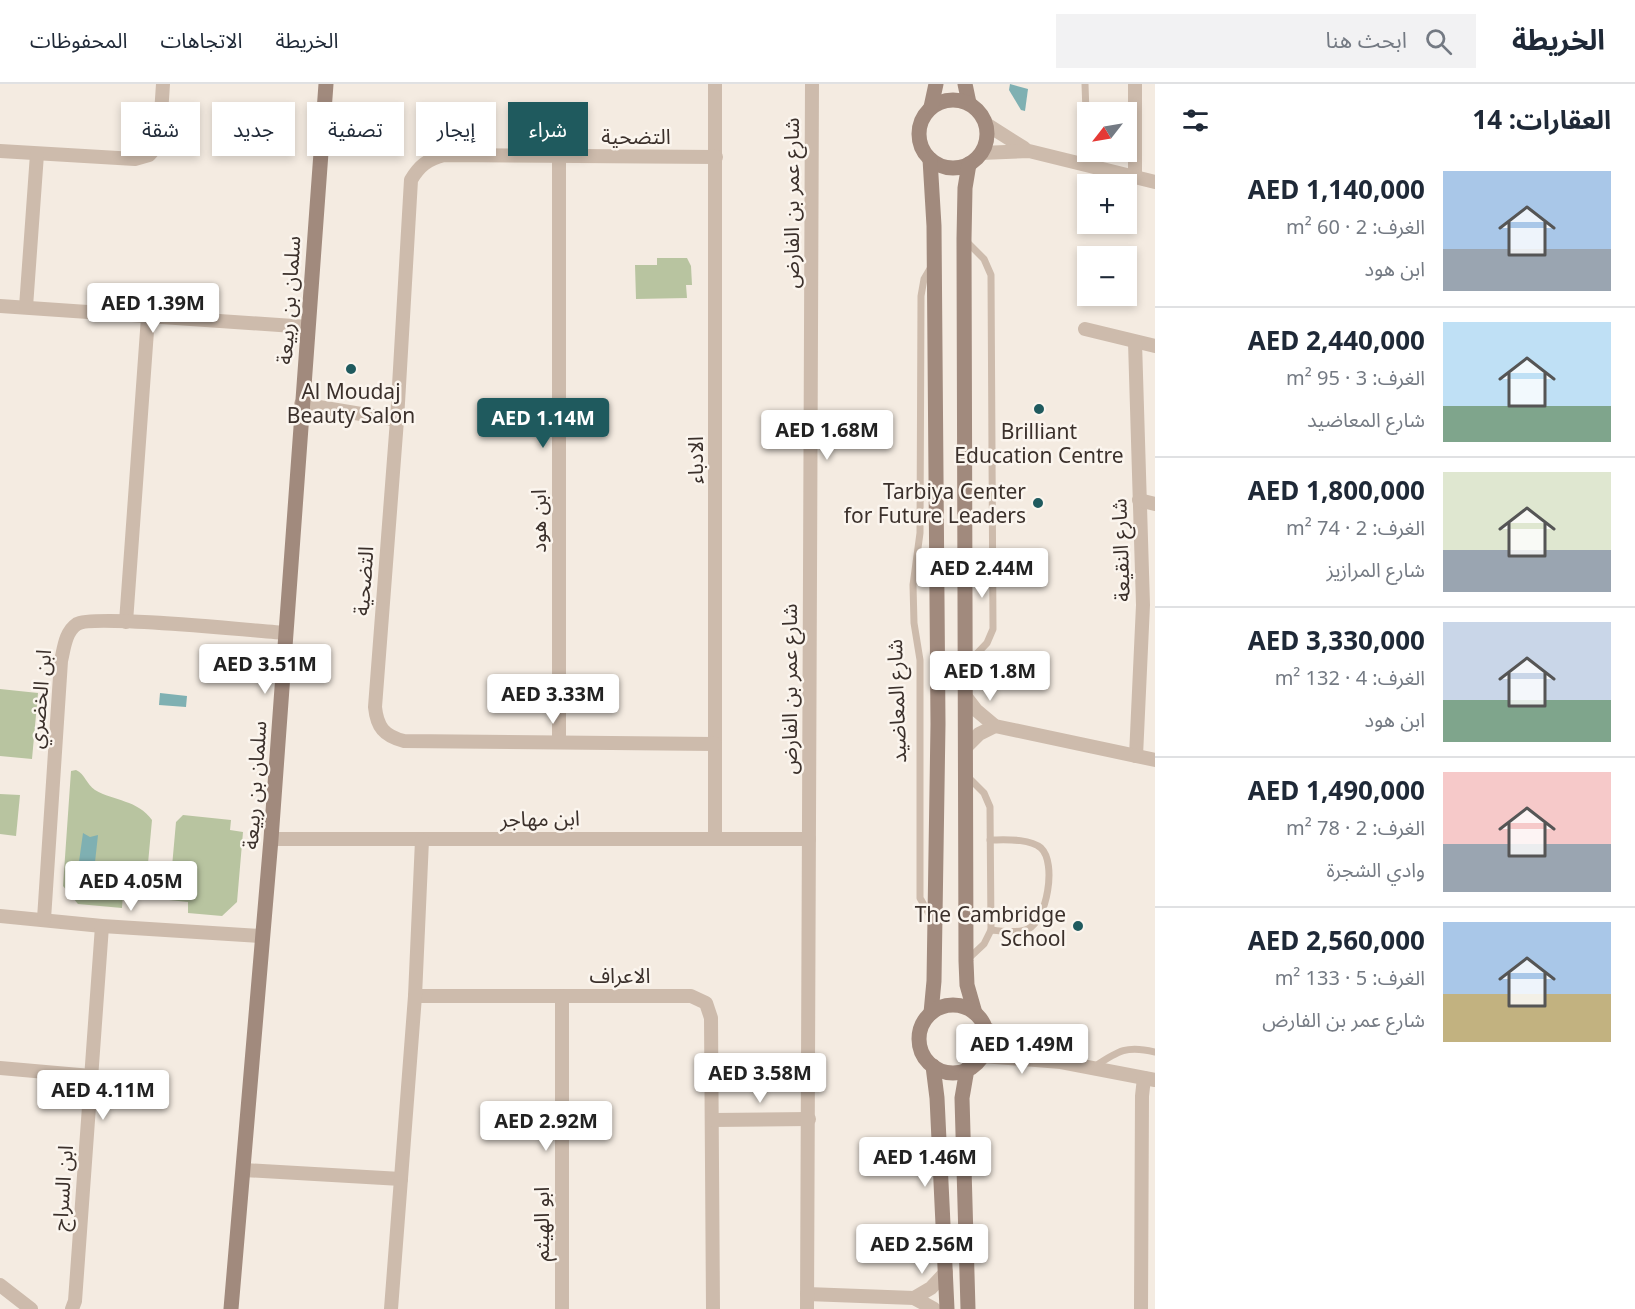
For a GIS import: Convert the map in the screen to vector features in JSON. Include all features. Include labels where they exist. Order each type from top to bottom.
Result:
[{"type":"street","points":[[0,151],[135,159],[153,152],[160,139],[164,84]]},
{"type":"street","name":"سلمان بن ربيعة","points":[[231,1309],[271,839],[326,84]]},
{"type":"street","name":"الادباء","points":[[715,84],[716,837]]},
{"type":"street","name":"شارع عمر بن الفارض","points":[[807,1309],[812,84]]},
{"type":"street","points":[[931,107],[936,84]]},
{"type":"street","points":[[965,84],[969,103]]},
{"type":"street","points":[[1135,84],[1135,174]]},
{"type":"street","points":[[956,100],[969,103],[982,116],[986,124],[987,139],[981,153],[969,164],[949,168],[930,159],[919,139],[924,116],[931,107],[943,101],[956,100]]},
{"type":"street","points":[[986,124],[1001,136],[1029,151],[1122,174]]},
{"type":"street","points":[[981,153],[1029,151]]},
{"type":"street","points":[[26,307],[38,154]]},
{"type":"street","name":"التضحية","points":[[715,744],[404,741],[389,737],[381,729],[375,707],[397,420],[411,180],[415,172],[423,163],[444,155],[716,157]]},
{"type":"street","name":"ابن هود","points":[[559,157],[559,741]]},
{"type":"street","name":"شارع المعاضيد","points":[[930,159],[935,260],[938,712],[935,924],[931,1013]]},
{"type":"street","points":[[969,164],[965,188],[964,239],[966,961],[967,985],[975,1013],[984,1027],[987,1042],[982,1056],[967,1070],[949,1072],[933,1065],[923,1054],[919,1040],[922,1025],[931,1013],[953,1005],[975,1013]]},
{"type":"street","points":[[1137,178],[1155,182]]},
{"type":"street","points":[[0,306],[308,327]]},
{"type":"street","points":[[126,622],[148,317]]},
{"type":"street","points":[[1085,329],[1155,346]]},
{"type":"street","name":"شارع النقيعة","points":[[1135,342],[1139,500],[1149,607],[1136,756]]},
{"type":"street","points":[[301,404],[397,420]]},
{"type":"street","points":[[1139,500],[1155,504]]},
{"type":"street","name":"ابن الخضري","points":[[44,919],[62,661],[71,629],[82,622],[126,622],[286,633]]},
{"type":"street","points":[[966,697],[976,710],[995,726],[1155,760]]},
{"type":"street","points":[[966,747],[979,734],[995,726]]},
{"type":"street","name":"ابن مهاجر","points":[[271,839],[716,837],[809,839]]},
{"type":"street","points":[[391,1309],[415,996],[422,840]]},
{"type":"street","points":[[0,916],[102,926],[261,936]]},
{"type":"street","name":"ابن السراج","points":[[72,1309],[75,1301],[102,926]]},
{"type":"street","name":"الاعراف","points":[[415,996],[692,996],[702,1000],[711,1018],[713,1309]]},
{"type":"street","name":"ابو الهيثم","points":[[562,996],[562,1309]]},
{"type":"street","points":[[984,1027],[1004,1039],[1046,1053],[1061,1062]]},
{"type":"street","points":[[982,1056],[1061,1062],[1150,1079],[1142,1096],[1148,1241],[1141,1309]]},
{"type":"street","points":[[933,1065],[947,1309]]},
{"type":"street","points":[[0,1068],[91,1076]]},
{"type":"street","points":[[967,1070],[962,1098],[968,1309]]},
{"type":"street","points":[[713,1120],[809,1119]]},
{"type":"street","points":[[244,1170],[401,1179]]},
{"type":"street","points":[[914,1298],[931,1288],[946,1272]]},
{"type":"street","points":[[0,1285],[31,1309]]},
{"type":"street","points":[[807,1294],[914,1298],[934,1309]]},
{"type":"lane","points":[[1080,164],[1087,141],[1085,84]]},
{"type":"lane","points":[[964,239],[984,259],[991,275],[993,618],[993,630],[987,643],[966,665]]},
{"type":"lane","name":"شارع المعاضيد","points":[[935,260],[924,279],[921,296],[920,533],[913,585],[914,623],[920,660],[920,898],[935,924]]},
{"type":"lane","points":[[966,775],[984,793],[990,807],[991,930],[984,944],[966,961]]},
{"type":"lane","points":[[990,840],[1034,845],[1041,849],[1050,864],[1039,919],[1033,926],[1021,931],[991,930]]},
{"type":"lane","points":[[1093,1068],[1123,1049],[1137,1048],[1155,1052]]},
{"type":"green space","points":[[657,258],[687,258],[691,266],[692,285],[686,285],[687,298],[636,299],[635,265],[657,265]]},
{"type":"green space","points":[[0,689],[38,693],[32,759],[0,756]]},
{"type":"green space","points":[[76,770],[95,790],[140,808],[152,820],[145,896],[123,894],[122,908],[78,904],[63,886],[71,771]]},
{"type":"green space","points":[[0,794],[20,795],[16,836],[0,834]]},
{"type":"green space","points":[[183,815],[231,820],[230,830],[243,832],[237,902],[222,916],[188,913],[188,902],[169,900],[176,822]]},
{"type":"water","points":[[1010,84],[1028,89],[1025,111],[1021,110],[1009,90]]},
{"type":"water","points":[[160,693],[187,696],[186,707],[159,705]]},
{"type":"water","points":[[83,833],[90,837],[98,835],[94,871],[78,869]]},
{"type":"place","name":"Al Moudaj Beauty Salon","points":[[351,369]]},
{"type":"place","name":"Brilliant Education Centre","points":[[1039,409]]},
{"type":"place","name":"Tarbiya Center for Future Leaders","points":[[1038,503]]},
{"type":"place","name":"The Cambridge School","points":[[1078,926]]}]
